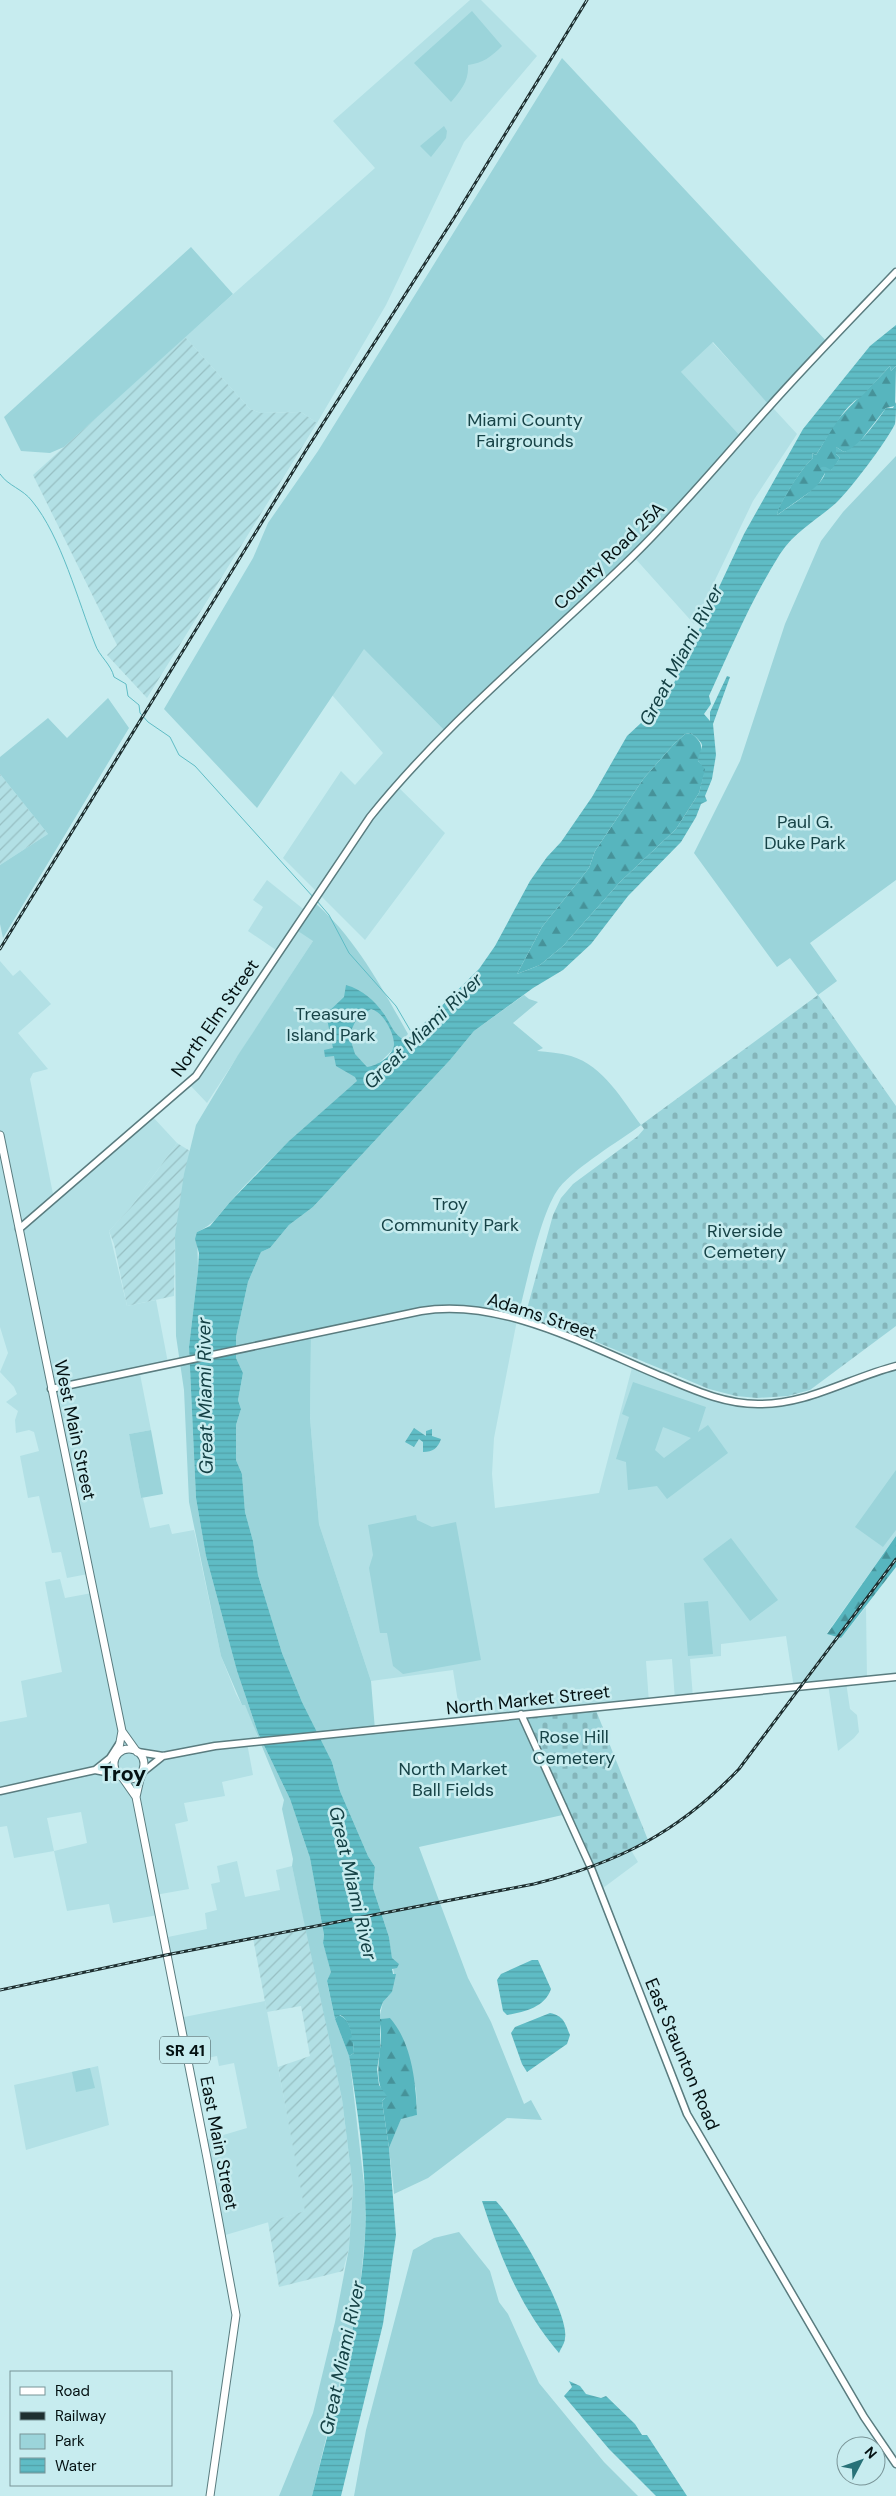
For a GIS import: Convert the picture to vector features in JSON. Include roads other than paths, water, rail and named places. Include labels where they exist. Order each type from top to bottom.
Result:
[{"type":"main road","name":"County Road 25A","points":[[342,860],[370,817],[402,778],[446,732],[633,556],[685,502],[785,389],[896,272]]},
{"type":"main road","name":"North Elm Street","points":[[19,1229],[189,1084],[342,860]]},
{"type":"main road","name":"West Main Street","points":[[0,1135],[122,1735]]},
{"type":"main road","name":"Adams Street","points":[[51,1389],[429,1310],[472,1309],[507,1317],[556,1333],[722,1400],[756,1404],[778,1404],[805,1398],[896,1366]]},
{"type":"main road","name":"North Market Street","points":[[163,1756],[215,1746],[896,1677]]},
{"type":"main road","name":"East Staunton Road","points":[[521,1714],[590,1868],[687,2114],[864,2417],[896,2464]]},
{"type":"main road","points":[[122,1735],[139,1751],[143,1760],[136,1797]]},
{"type":"main road","points":[[122,1735],[114,1767],[136,1797]]},
{"type":"main road","points":[[107,1761],[122,1735]]},
{"type":"main road","points":[[95,1770],[126,1749],[163,1756]]},
{"type":"main road","points":[[0,1790],[95,1770],[132,1778],[142,1773],[163,1756]]},
{"type":"main road","name":"East Main Street","points":[[136,1797],[236,2315],[210,2496]]},
{"type":"water","name":"Great Miami River","points":[[896,325],[896,366],[891,371],[890,366],[842,414],[816,455],[812,453],[813,458],[792,485],[777,515],[818,484],[825,473],[820,468],[824,466],[831,470],[840,458],[836,454],[836,447],[844,452],[856,445],[886,408],[893,408],[896,402],[895,424],[859,477],[836,503],[799,532],[786,546],[751,606],[709,696],[711,704],[704,714],[710,721],[710,712],[727,676],[730,677],[713,724],[716,755],[712,779],[705,796],[707,801],[701,804],[696,817],[681,842],[628,896],[591,944],[563,970],[533,988],[474,1031],[450,1060],[313,1207],[289,1225],[270,1248],[261,1252],[248,1282],[236,1337],[236,1358],[243,1373],[238,1400],[241,1409],[236,1425],[236,1460],[242,1474],[245,1512],[253,1541],[258,1575],[282,1653],[302,1702],[332,1762],[340,1791],[368,1856],[375,1867],[373,1888],[389,1937],[392,1958],[399,1964],[397,1968],[392,1969],[393,1974],[396,1974],[392,1992],[383,2002],[380,2010],[380,2051],[377,2069],[379,2085],[387,2096],[382,2101],[389,2148],[396,2235],[383,2324],[341,2496],[312,2496],[352,2335],[358,2303],[365,2237],[364,2169],[349,2056],[354,2053],[353,2042],[349,2039],[352,2037],[345,2019],[340,2015],[335,2019],[327,1981],[331,1972],[323,1943],[324,1935],[310,1858],[290,1799],[258,1733],[237,1671],[206,1556],[196,1498],[189,1347],[199,1253],[195,1239],[197,1232],[210,1226],[230,1202],[289,1141],[357,1081],[355,1077],[336,1066],[334,1056],[325,1057],[324,1050],[333,1048],[326,1014],[344,997],[346,985],[358,990],[372,1000],[384,1014],[395,1032],[406,1041],[479,969],[495,946],[530,881],[547,857],[561,842],[592,797],[627,736],[655,710],[674,683],[744,534],[803,429],[870,346]],"holes":[[[691,733],[702,744],[698,761],[705,769],[699,793],[676,829],[620,882],[563,946],[540,965],[517,974],[542,927],[589,868],[595,851],[644,778],[674,744],[685,734]],[[371,1009],[380,1014],[387,1023],[392,1033],[394,1047],[385,1059],[376,1065],[367,1067],[355,1054],[349,1035],[356,1020]]]},
{"type":"water","points":[[414,1428],[426,1436],[426,1431],[432,1429],[432,1436],[441,1439],[437,1447],[423,1452],[423,1442],[419,1439],[414,1447],[405,1442]]},
{"type":"water","points":[[532,1960],[538,1960],[551,1989],[544,2000],[534,2008],[507,2015],[503,2011],[497,1980],[501,1974]]},
{"type":"water","points":[[550,2013],[561,2018],[565,2024],[570,2035],[567,2044],[527,2072],[522,2064],[511,2033],[515,2027]]},
{"type":"water","points":[[482,2201],[496,2201],[515,2227],[539,2267],[559,2309],[564,2326],[565,2340],[559,2353],[522,2299],[504,2262]]},
{"type":"water","points":[[569,2381],[580,2386],[586,2394],[601,2398],[606,2396],[635,2424],[642,2435],[647,2435],[687,2496],[656,2496],[609,2449],[564,2396],[572,2387]]},
{"type":"waterway","points":[[0,474],[7,482],[24,493],[32,501],[52,532],[97,648],[114,677],[126,684],[128,696],[139,705],[140,713],[148,722],[170,737],[179,755],[195,766],[314,898]]},
{"type":"waterway","name":"Great Miami River","points":[[317,901],[329,915],[349,953],[396,1006],[413,1035]]},
{"type":"railway","points":[[0,949],[308,447],[454,218],[587,0]]},
{"type":"railway","points":[[0,1990],[166,1955],[534,1884],[564,1876],[620,1855],[670,1828],[693,1811],[739,1769],[896,1559]]},
{"type":"district","name":"Troy","points":[[123,1773]]},
{"type":"park label","name":"Miami County Fairgrounds","points":[[525,430]]},
{"type":"park label","name":"Paul G. Duke Park","points":[[805,832]]},
{"type":"park label","name":"Treasure Island Park","points":[[331,1024]]},
{"type":"park label","name":"Troy Community Park","points":[[450,1214]]},
{"type":"park label","name":"Riverside Cemetery","points":[[745,1241]]},
{"type":"park label","name":"Rose Hill Cemetery","points":[[574,1747]]},
{"type":"park label","name":"North Market Ball Fields","points":[[453,1779]]}]
